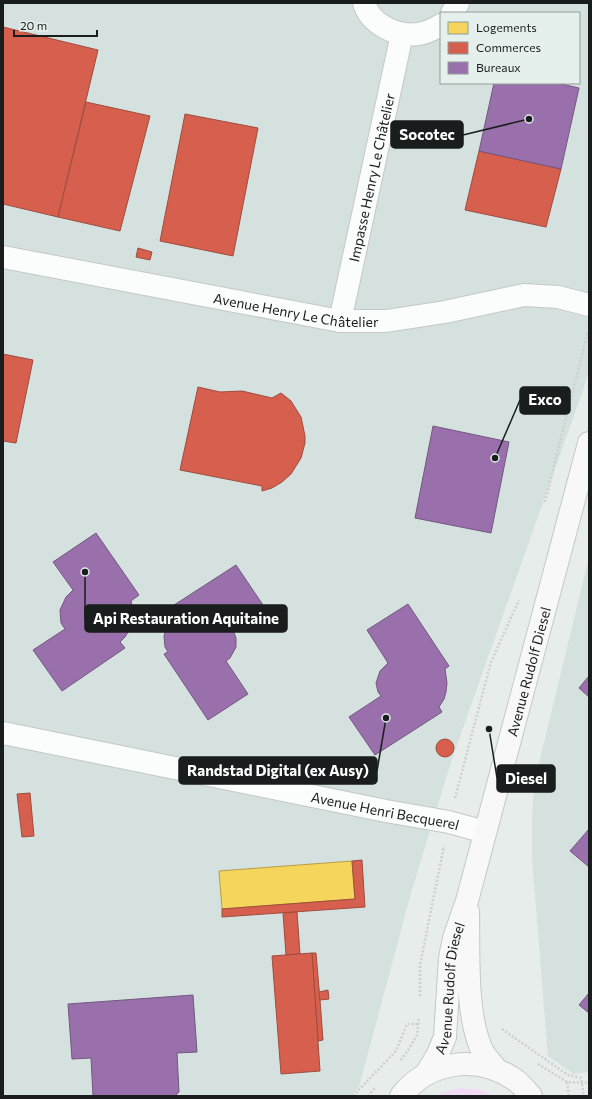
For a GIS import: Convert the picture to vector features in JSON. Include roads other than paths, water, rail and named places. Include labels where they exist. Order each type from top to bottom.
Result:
[{"type":"street","points":[[364,3],[374,19],[386,29],[402,34],[418,34],[433,30],[440,26]]},
{"type":"street","points":[[453,12],[458,3]]},
{"type":"street","name":"Impasse Henry Le Châtelier","points":[[340,321],[402,34]]},
{"type":"street","name":"Avenue Henry Le Châtelier","points":[[3,257],[340,321],[386,321],[444,312],[524,295],[558,297],[589,305]]},
{"type":"street","name":"Avenue Rudolf Diesel","points":[[426,1074],[437,1056],[445,1037],[450,958],[454,938],[467,901],[589,443]]},
{"type":"street","name":"Avenue Henri Becquerel","points":[[3,733],[449,822],[485,832]]},
{"type":"street","name":"Avenue Rudolf Diesel","points":[[467,901],[470,992],[474,1022],[483,1052],[496,1069]]},
{"type":"street","points":[[401,1096],[409,1086],[426,1074],[448,1065],[472,1064],[496,1069],[515,1080],[532,1096]]},
{"type":"place","name":"Socotec","points":[[529,119]]},
{"type":"place","name":"Exco","points":[[495,458]]},
{"type":"place","name":"Api Restauration Aquitaine","points":[[85,572]]},
{"type":"place","name":"Randstad Digital (ex Ausy)","points":[[386,718]]},
{"type":"place","name":"Diesel","points":[[489,729]]}]
